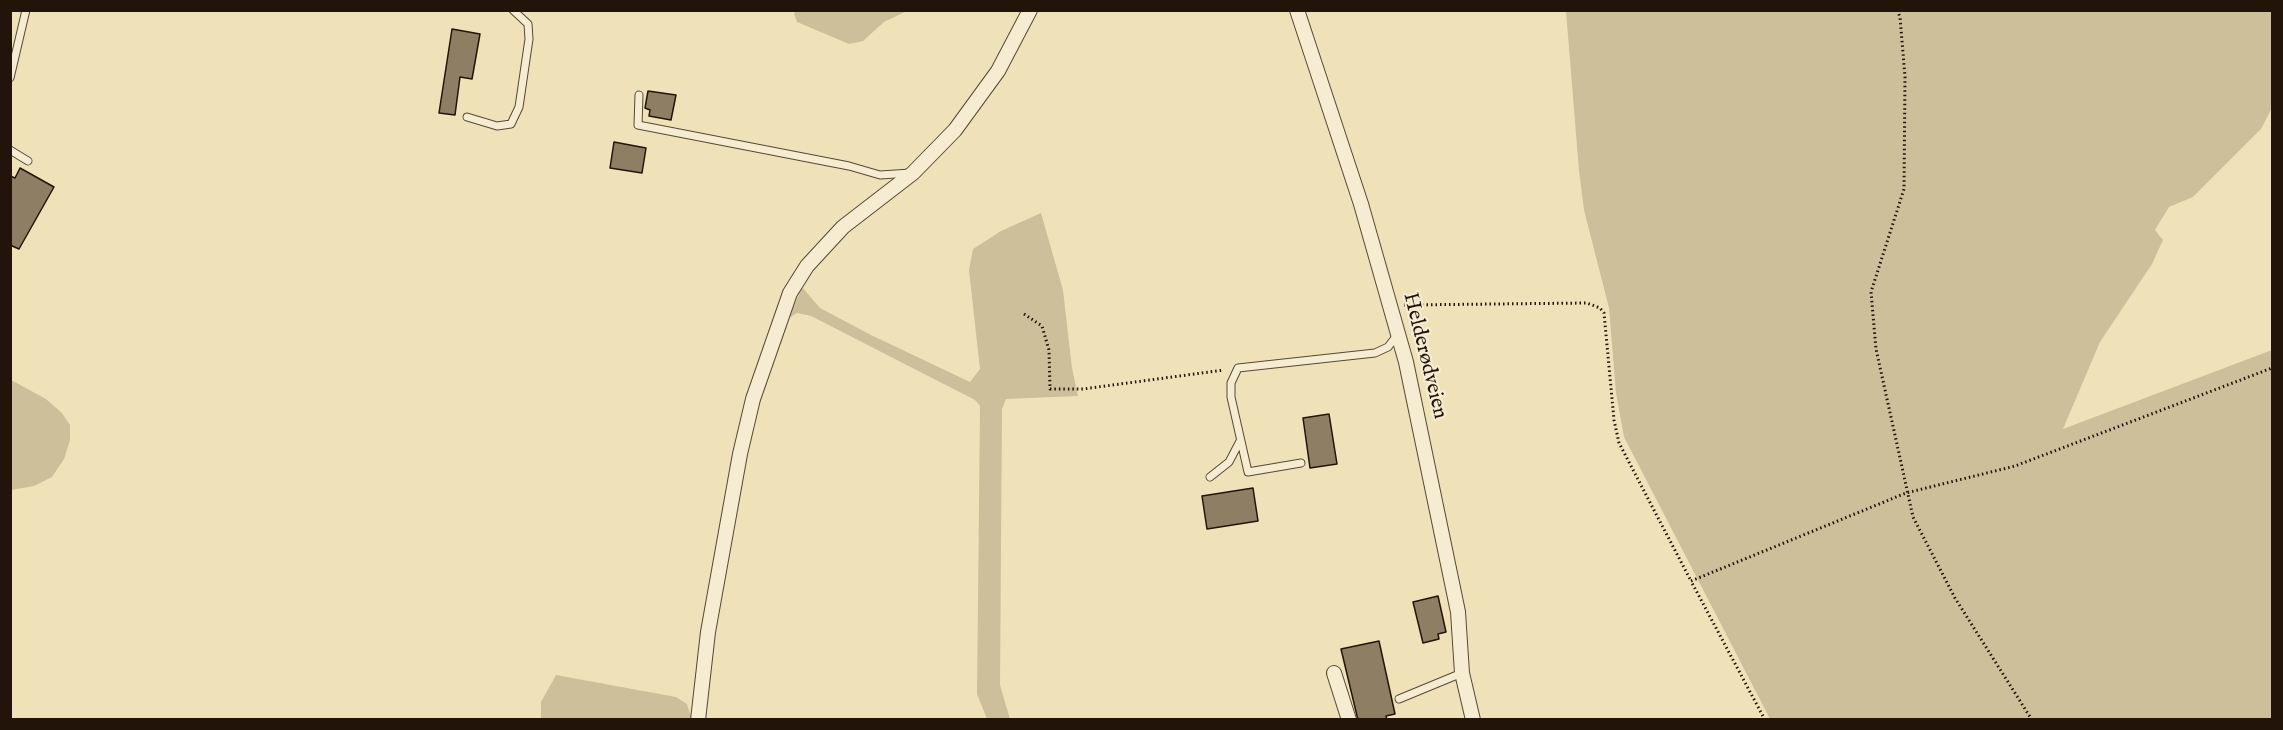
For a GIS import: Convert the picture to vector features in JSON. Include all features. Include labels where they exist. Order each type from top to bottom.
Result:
[{"type":"street","points":[[698,720],[701,683],[727,523],[753,399],[790,293],[807,266],[843,227],[914,173],[942,145],[975,105],[998,71],[1030,10]]},
{"type":"street","name":"Helderødveien","points":[[1297,10],[1357,193],[1398,334],[1458,612],[1462,673],[1473,720]]},
{"type":"street","points":[[1334,673],[1348,720]]},
{"type":"lane","points":[[10,78],[26,10]]},
{"type":"lane","points":[[467,117],[497,126],[511,124],[519,107],[529,39],[528,24],[513,10]]},
{"type":"lane","points":[[639,94],[638,125],[849,166],[880,175],[914,173]]},
{"type":"lane","points":[[10,150],[28,161]]},
{"type":"lane","points":[[1301,463],[1248,472],[1231,397],[1231,383],[1238,368],[1375,353],[1388,347],[1398,334]]},
{"type":"lane","points":[[1210,477],[1229,462],[1240,441]]},
{"type":"lane","points":[[1399,699],[1462,673]]},
{"type":"path","points":[[1897,10],[1900,17],[1905,77],[1904,189],[1871,292],[1876,349],[1913,518],[1955,598],[2032,720]]},
{"type":"path","points":[[1390,305],[1587,303],[1600,308],[1604,313],[1614,420],[1620,443],[1765,720]]},
{"type":"path","points":[[1024,314],[1042,326],[1049,350],[1050,389],[1083,388],[1238,368]]},
{"type":"path","points":[[1691,581],[1906,493],[2015,466],[2272,368]]},
{"type":"shaded area","points":[[796,10],[907,11],[884,22],[863,41],[849,44],[797,22],[794,14]]},
{"type":"shaded area","points":[[1566,11],[2272,11],[2272,108],[2261,129],[2193,197],[2169,207],[2155,230],[2163,240],[2152,264],[2100,342],[2063,429],[2272,350],[2272,719],[1770,719],[1624,437],[1616,393],[1609,308],[1584,210]]},
{"type":"shaded area","points":[[1041,213],[1063,290],[1072,368],[1078,396],[1006,399],[1002,409],[1000,685],[1010,719],[987,719],[977,694],[980,406],[975,400],[811,316],[797,313],[789,318],[802,287],[820,308],[970,382],[980,369],[969,270],[973,249],[1001,231]]},
{"type":"shaded area","points":[[11,380],[46,399],[62,413],[70,425],[70,440],[64,459],[52,477],[34,486],[11,490]]},
{"type":"shaded area","points":[[556,675],[676,697],[687,704],[692,720],[541,720],[541,702]]},
{"type":"building","points":[[452,29],[480,34],[472,79],[460,77],[455,115],[439,113]]},
{"type":"building","points":[[648,91],[676,95],[671,120],[649,116],[650,110],[645,108]]},
{"type":"building","points":[[614,142],[646,148],[642,173],[610,168]]},
{"type":"building","points":[[20,168],[54,187],[19,249],[10,245],[10,176],[15,178]]},
{"type":"building","points":[[1329,414],[1337,464],[1310,468],[1303,418]]},
{"type":"building","points":[[1253,488],[1258,521],[1207,529],[1202,496]]},
{"type":"building","points":[[1438,596],[1446,632],[1438,634],[1439,639],[1423,643],[1413,602]]},
{"type":"building","points":[[1379,641],[1395,714],[1386,716],[1387,720],[1358,720],[1341,649]]}]
